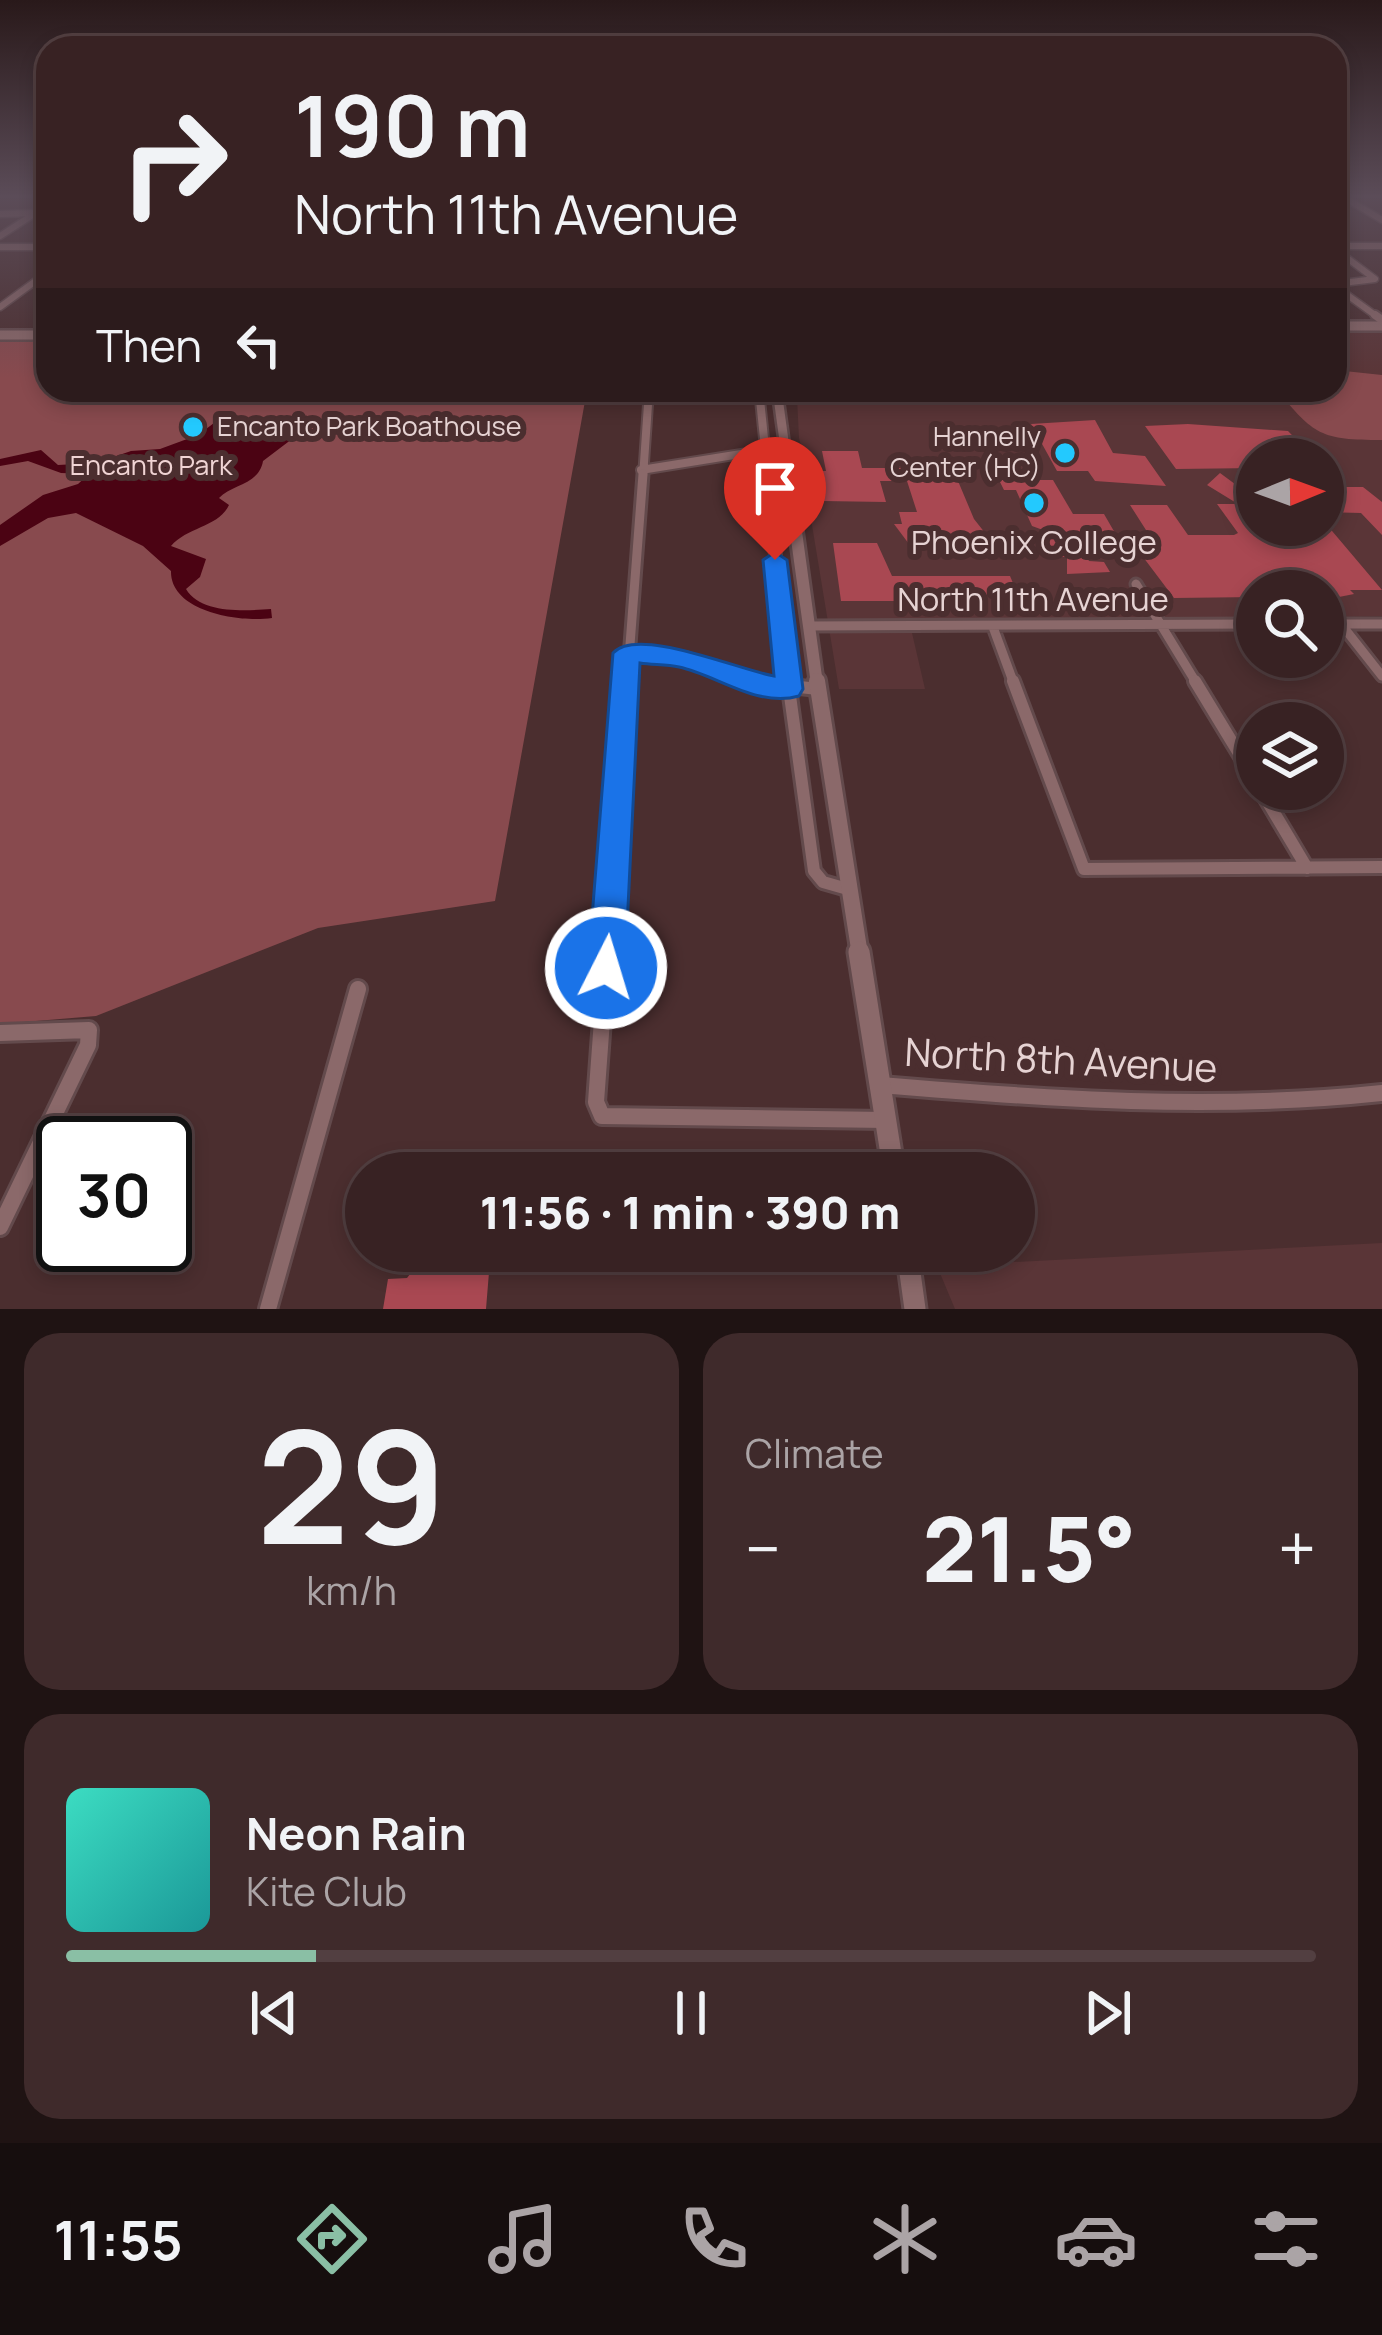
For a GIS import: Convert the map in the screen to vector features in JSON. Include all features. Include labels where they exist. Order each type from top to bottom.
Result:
[{"type":"main road","points":[[778,402],[891,1152]]},
{"type":"main road","points":[[910,1272],[915,1309]]},
{"type":"street","points":[[1347,257],[1375,279],[1347,283]]},
{"type":"street","points":[[0,307],[36,281]]},
{"type":"street","points":[[1347,295],[1382,323]]},
{"type":"street","points":[[1347,325],[1382,323]]},
{"type":"street","points":[[0,335],[36,335]]},
{"type":"street","points":[[648,402],[627,653],[687,658],[731,679],[818,689]]},
{"type":"street","points":[[760,402],[789,689],[814,871],[823,882],[851,890]]},
{"type":"street","points":[[641,470],[677,467],[731,451],[784,447]]},
{"type":"street","points":[[1136,584],[1236,747]]},
{"type":"street","name":"North 11th Avenue","points":[[809,626],[1236,624]]},
{"type":"street","points":[[1344,624],[1382,624]]},
{"type":"street","points":[[993,627],[1084,869],[1382,867]]},
{"type":"street","points":[[1344,628],[1382,676]]},
{"type":"street","name":"North 8th Avenue","points":[[627,653],[596,1102],[602,1116],[886,1120]]},
{"type":"street","points":[[1273,810],[1307,868]]},
{"type":"street","points":[[268,1309],[358,989]]},
{"type":"street","points":[[0,1033],[89,1030],[88,1045],[0,1227]]},
{"type":"street","name":"North 8th Avenue","points":[[880,1085],[1102,1103],[1327,1099],[1382,1093]]},
{"type":"shaded area","name":"Phoenix College","points":[[1382,329],[1382,616],[1344,617],[1344,570],[1236,570],[1236,617],[909,620],[925,689],[839,689],[811,519],[811,486],[799,438],[797,402],[1347,402],[1347,330]]},
{"type":"shaded area","points":[[262,419],[282,423],[292,439],[263,461],[251,480],[219,498],[229,505],[218,518],[171,546],[206,559],[200,577],[186,589],[193,597],[224,609],[271,609],[272,618],[243,619],[194,605],[174,585],[171,571],[143,546],[76,513],[48,518],[0,546],[0,525],[43,495],[78,484],[89,474],[61,473],[28,461],[0,466],[0,459],[41,450],[58,465],[96,463],[131,451],[160,449],[198,435],[214,423],[241,425]]},
{"type":"shaded area","points":[[1382,1243],[1382,1309],[955,1309],[940,1272],[1035,1272],[1035,1261]]},
{"type":"green space","name":"Encanto Park","points":[[0,339],[36,339],[36,402],[585,402],[495,901],[318,928],[96,1016],[0,1024]]},
{"type":"green space","points":[[1347,371],[1382,375],[1382,440],[1345,439],[1310,426],[1287,402],[1347,402]]},
{"type":"building","name":"Hannelly Center (HC)","points":[[1095,420],[1113,453],[1145,456],[1166,486],[1095,481],[1088,471],[1057,471],[1031,424]]},
{"type":"building","points":[[1145,426],[1288,431],[1295,438],[1236,438],[1236,468],[1176,469]]},
{"type":"building","points":[[822,451],[858,451],[862,468],[959,468],[964,481],[958,481],[974,519],[993,543],[1000,543],[1005,556],[984,556],[979,543],[967,540],[912,548],[894,524],[902,524],[899,512],[917,512],[907,481],[880,481],[886,502],[822,501],[816,471],[826,471]]},
{"type":"building","points":[[1220,473],[1236,485],[1236,503],[1207,485]]},
{"type":"building","points":[[999,480],[1053,480],[1073,514],[1104,514],[1115,533],[1074,533],[1089,561],[1104,562],[1110,572],[1067,574],[1067,557],[1056,557],[1043,530],[1032,526],[1016,490],[1004,490]]},
{"type":"building","points":[[1344,487],[1363,487],[1382,502],[1382,535],[1361,513],[1344,513]]},
{"type":"building","points":[[1217,504],[1236,504],[1236,530]]},
{"type":"building","points":[[1130,505],[1167,505],[1188,535],[1234,535],[1236,546],[1344,545],[1382,590],[1350,590],[1354,594],[1344,596],[1344,570],[1236,570],[1236,597],[1174,598],[1131,541],[1153,541]]},
{"type":"building","points":[[833,543],[877,543],[892,576],[1010,576],[1018,595],[899,595],[901,601],[841,601]]},
{"type":"building","points":[[412,1272],[489,1272],[486,1309],[383,1309],[388,1279],[407,1278]]},
{"type":"place","name":"Encanto Park Boathouse","points":[[193,427]]},
{"type":"place","name":"Hannelly Center (HC)","points":[[1065,453]]},
{"type":"place","name":"Phoenix College","points":[[1034,503]]},
{"type":"route","points":[[606,968],[627,653],[687,658],[731,679],[789,689],[775,560]]}]
